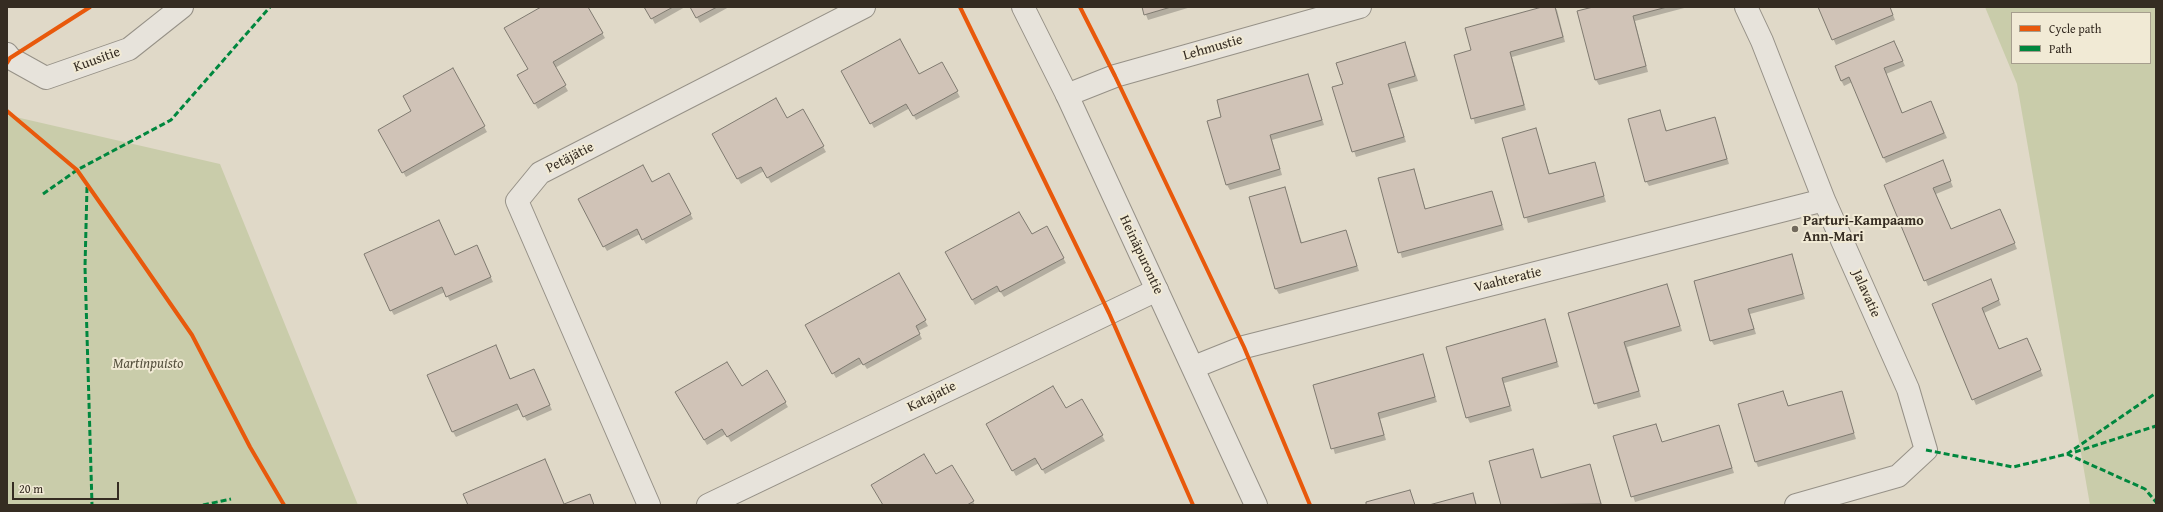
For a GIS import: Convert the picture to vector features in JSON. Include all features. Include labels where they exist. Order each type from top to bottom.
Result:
[{"type":"street","name":"Kuusitie","points":[[7,54],[10,58],[46,78],[129,49],[182,7]]},
{"type":"street","name":"Petäjätie","points":[[649,505],[517,201],[540,173],[864,7]]},
{"type":"street","name":"Heinäpurontie","points":[[1024,7],[1067,95],[1157,290],[1194,366],[1256,505]]},
{"type":"street","name":"Lehmustie","points":[[1067,95],[1115,76],[1360,7]]},
{"type":"street","name":"Jalavatie","points":[[1746,7],[1762,41],[1824,200],[1908,389],[1926,450],[1898,476],[1796,505]]},
{"type":"street","name":"Vaahteratie","points":[[1194,366],[1244,348],[1824,200]]},
{"type":"street","name":"Katajatie","points":[[708,505],[1157,290]]},
{"type":"green space","points":[[1985,7],[2156,7],[2156,505],[2090,505],[2017,84]]},
{"type":"green space","name":"Martinpuisto","points":[[7,115],[220,164],[358,505],[7,505]]},
{"type":"building","points":[[541,7],[588,7],[603,33],[553,62],[566,85],[534,104],[517,75],[528,69],[504,28]]},
{"type":"building","points":[[644,7],[673,7],[651,19]]},
{"type":"building","points":[[690,7],[717,7],[696,18]]},
{"type":"building","points":[[1142,7],[1171,7],[1144,15]]},
{"type":"building","points":[[1542,7],[1555,7],[1563,37],[1510,52],[1524,105],[1471,119],[1454,55],[1471,50],[1465,28]]},
{"type":"building","points":[[1593,7],[1667,7],[1633,16],[1646,66],[1595,80],[1577,11]]},
{"type":"building","points":[[1818,7],[1890,7],[1893,15],[1832,40]]},
{"type":"building","points":[[900,39],[919,74],[942,62],[958,91],[913,116],[906,104],[870,124],[841,71]]},
{"type":"building","points":[[1894,41],[1903,61],[1884,68],[1902,113],[1931,101],[1944,133],[1883,158],[1849,77],[1841,81],[1835,66]]},
{"type":"building","points":[[1405,42],[1415,76],[1388,84],[1404,137],[1352,152],[1332,87],[1343,84],[1336,63]]},
{"type":"building","points":[[453,68],[485,126],[402,173],[378,130],[411,111],[403,96]]},
{"type":"building","points":[[1308,74],[1322,120],[1270,135],[1280,169],[1226,185],[1207,121],[1221,117],[1217,100]]},
{"type":"building","points":[[776,98],[787,118],[803,109],[824,146],[767,178],[761,167],[737,179],[712,134]]},
{"type":"building","points":[[1660,110],[1666,131],[1715,117],[1727,159],[1645,182],[1628,119]]},
{"type":"building","points":[[1536,128],[1549,174],[1595,162],[1604,196],[1524,218],[1502,138]]},
{"type":"building","points":[[1943,160],[1951,181],[1933,188],[1951,229],[2000,209],[2015,243],[1924,281],[1884,185]]},
{"type":"building","points":[[643,165],[652,182],[669,173],[691,214],[642,240],[637,229],[603,247],[578,199]]},
{"type":"building","points":[[1414,169],[1425,209],[1492,191],[1502,225],[1398,253],[1378,178]]},
{"type":"building","points":[[1285,187],[1301,243],[1346,230],[1357,266],[1275,289],[1249,197]]},
{"type":"building","points":[[1019,212],[1032,234],[1047,226],[1064,258],[1000,292],[997,286],[972,300],[945,252]]},
{"type":"building","points":[[439,220],[455,255],[477,245],[491,277],[446,297],[442,287],[390,311],[364,254]]},
{"type":"building","points":[[1792,254],[1803,294],[1748,309],[1754,329],[1710,341],[1694,281]]},
{"type":"building","points":[[899,273],[926,320],[916,326],[920,334],[863,365],[859,358],[832,374],[805,325]]},
{"type":"building","points":[[1991,279],[1999,300],[1982,308],[1999,349],[2027,338],[2041,370],[1972,400],[1932,304]]},
{"type":"building","points":[[1667,284],[1680,326],[1624,342],[1639,391],[1594,404],[1568,313]]},
{"type":"building","points":[[1545,319],[1557,362],[1502,378],[1510,406],[1466,418],[1446,347]]},
{"type":"building","points":[[496,345],[510,379],[534,369],[550,405],[523,417],[517,404],[452,432],[427,375]]},
{"type":"building","points":[[1423,354],[1435,397],[1378,413],[1384,435],[1331,449],[1313,385]]},
{"type":"building","points":[[727,362],[742,386],[767,370],[786,402],[727,437],[722,429],[704,440],[675,392]]},
{"type":"building","points":[[1053,386],[1066,408],[1082,399],[1103,435],[1042,470],[1035,458],[1012,471],[986,424]]},
{"type":"building","points":[[1783,391],[1788,406],[1842,391],[1854,433],[1755,462],[1738,404]]},
{"type":"building","points":[[1656,424],[1662,442],[1719,425],[1732,468],[1631,497],[1613,436]]},
{"type":"building","points":[[1533,449],[1541,478],[1590,464],[1601,504],[1501,505],[1489,461]]},
{"type":"building","points":[[924,454],[936,474],[952,465],[974,501],[967,505],[883,505],[871,485]]},
{"type":"building","points":[[545,459],[564,504],[590,494],[594,505],[468,505],[463,494]]},
{"type":"building","points":[[1410,490],[1415,505],[1366,505],[1366,502]]},
{"type":"building","points":[[1473,493],[1476,505],[1429,505]]},
{"type":"marked path","points":[[43,194],[77,170],[171,120],[270,7]]},
{"type":"marked path","points":[[87,187],[85,267],[92,505]]},
{"type":"marked path","points":[[1926,450],[2013,467],[2067,454],[2156,393]]},
{"type":"marked path","points":[[2075,452],[2156,426]]},
{"type":"marked path","points":[[2067,454],[2145,489],[2156,502]]},
{"type":"marked path","points":[[203,505],[231,499]]},
{"type":"cycle path","points":[[7,63],[10,58],[90,7]]},
{"type":"cycle path","points":[[960,7],[1109,313],[1193,505]]},
{"type":"cycle path","points":[[1080,7],[1115,76],[1244,347],[1310,505]]},
{"type":"cycle path","points":[[7,111],[77,170],[192,335],[250,447],[284,505]]},
{"type":"place","name":"Parturi-Kampaamo Ann-Mari","points":[[1795,229]]}]
